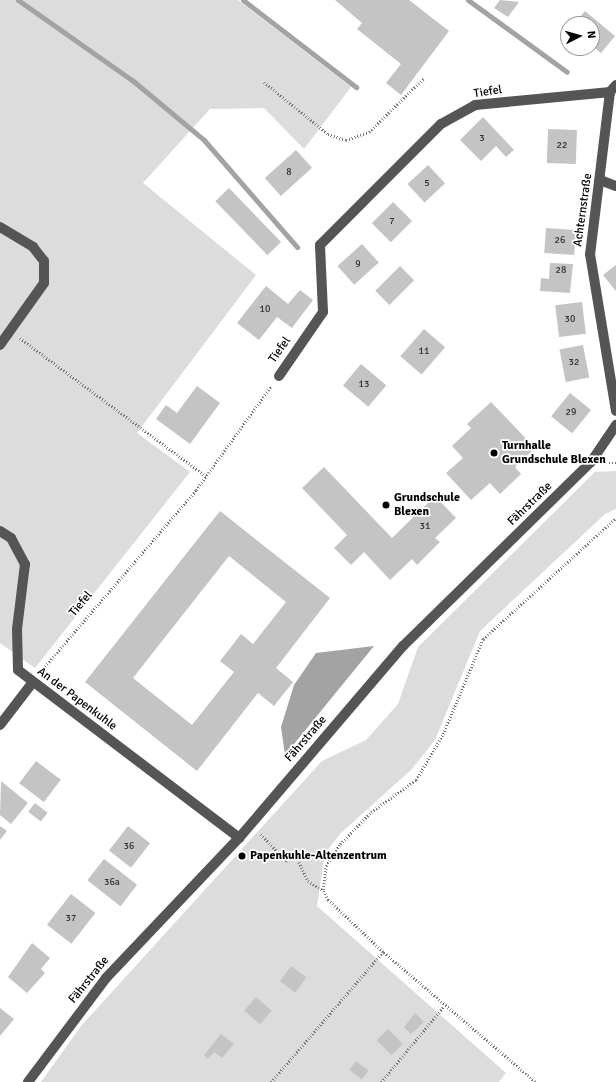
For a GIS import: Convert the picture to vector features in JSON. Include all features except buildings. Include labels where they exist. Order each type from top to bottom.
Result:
[{"type":"street","name":"Achternstraße","points":[[613,89],[590,254],[616,411]]},
{"type":"street","name":"Tiefel","points":[[279,376],[323,312],[320,245],[441,124],[475,105],[613,89]]},
{"type":"street","points":[[600,180],[616,186]]},
{"type":"street","points":[[0,226],[33,247],[44,261],[44,283],[0,345]]},
{"type":"street","name":"Fährstraße","points":[[28,1082],[106,978],[239,838],[403,646],[591,462],[616,425]]},
{"type":"street","name":"An der Papenkuhle","points":[[0,531],[11,538],[25,564],[17,629],[18,670],[239,838]]},
{"type":"street","points":[[0,725],[33,682]]},
{"type":"path","points":[[264,82],[328,134],[346,140],[369,132],[423,79]]},
{"type":"path","points":[[10,331],[206,476]]},
{"type":"path","name":"Tiefel","points":[[33,682],[206,476],[279,376]]},
{"type":"path","points":[[323,890],[326,866],[340,844],[371,812],[416,780],[443,734],[483,639],[616,518]]},
{"type":"path","points":[[251,823],[286,861],[295,854],[308,881],[323,890],[328,900],[383,952],[444,1006],[535,1082]]},
{"type":"path","points":[[271,1082],[383,952]]},
{"type":"path","points":[[381,1082],[444,1006]]},
{"type":"shaded area","points":[[0,0],[238,0],[351,87],[304,149],[264,108],[210,109],[143,183],[256,275],[137,433],[190,472],[35,668],[0,643]]},
{"type":"shaded area","points":[[616,471],[616,509],[605,514],[480,631],[435,740],[412,769],[341,833],[325,853],[317,906],[506,1073],[499,1082],[41,1082],[81,1026],[322,761],[366,740],[398,704],[418,647],[595,472]]},
{"type":"shaded area","points":[[374,646],[285,755],[281,727],[294,685],[316,653]]},
{"type":"waterway","points":[[18,0],[132,80],[204,140],[297,247]]},
{"type":"waterway","points":[[243,0],[356,87]]},
{"type":"waterway","points":[[468,0],[567,72]]},
{"type":"place","name":"Turnhalle Grundschule Blexen","points":[[494,453]]},
{"type":"place","name":"Grundschule Blexen","points":[[386,505]]},
{"type":"place","name":"Papenkuhle-Altenzentrum","points":[[242,856]]}]
